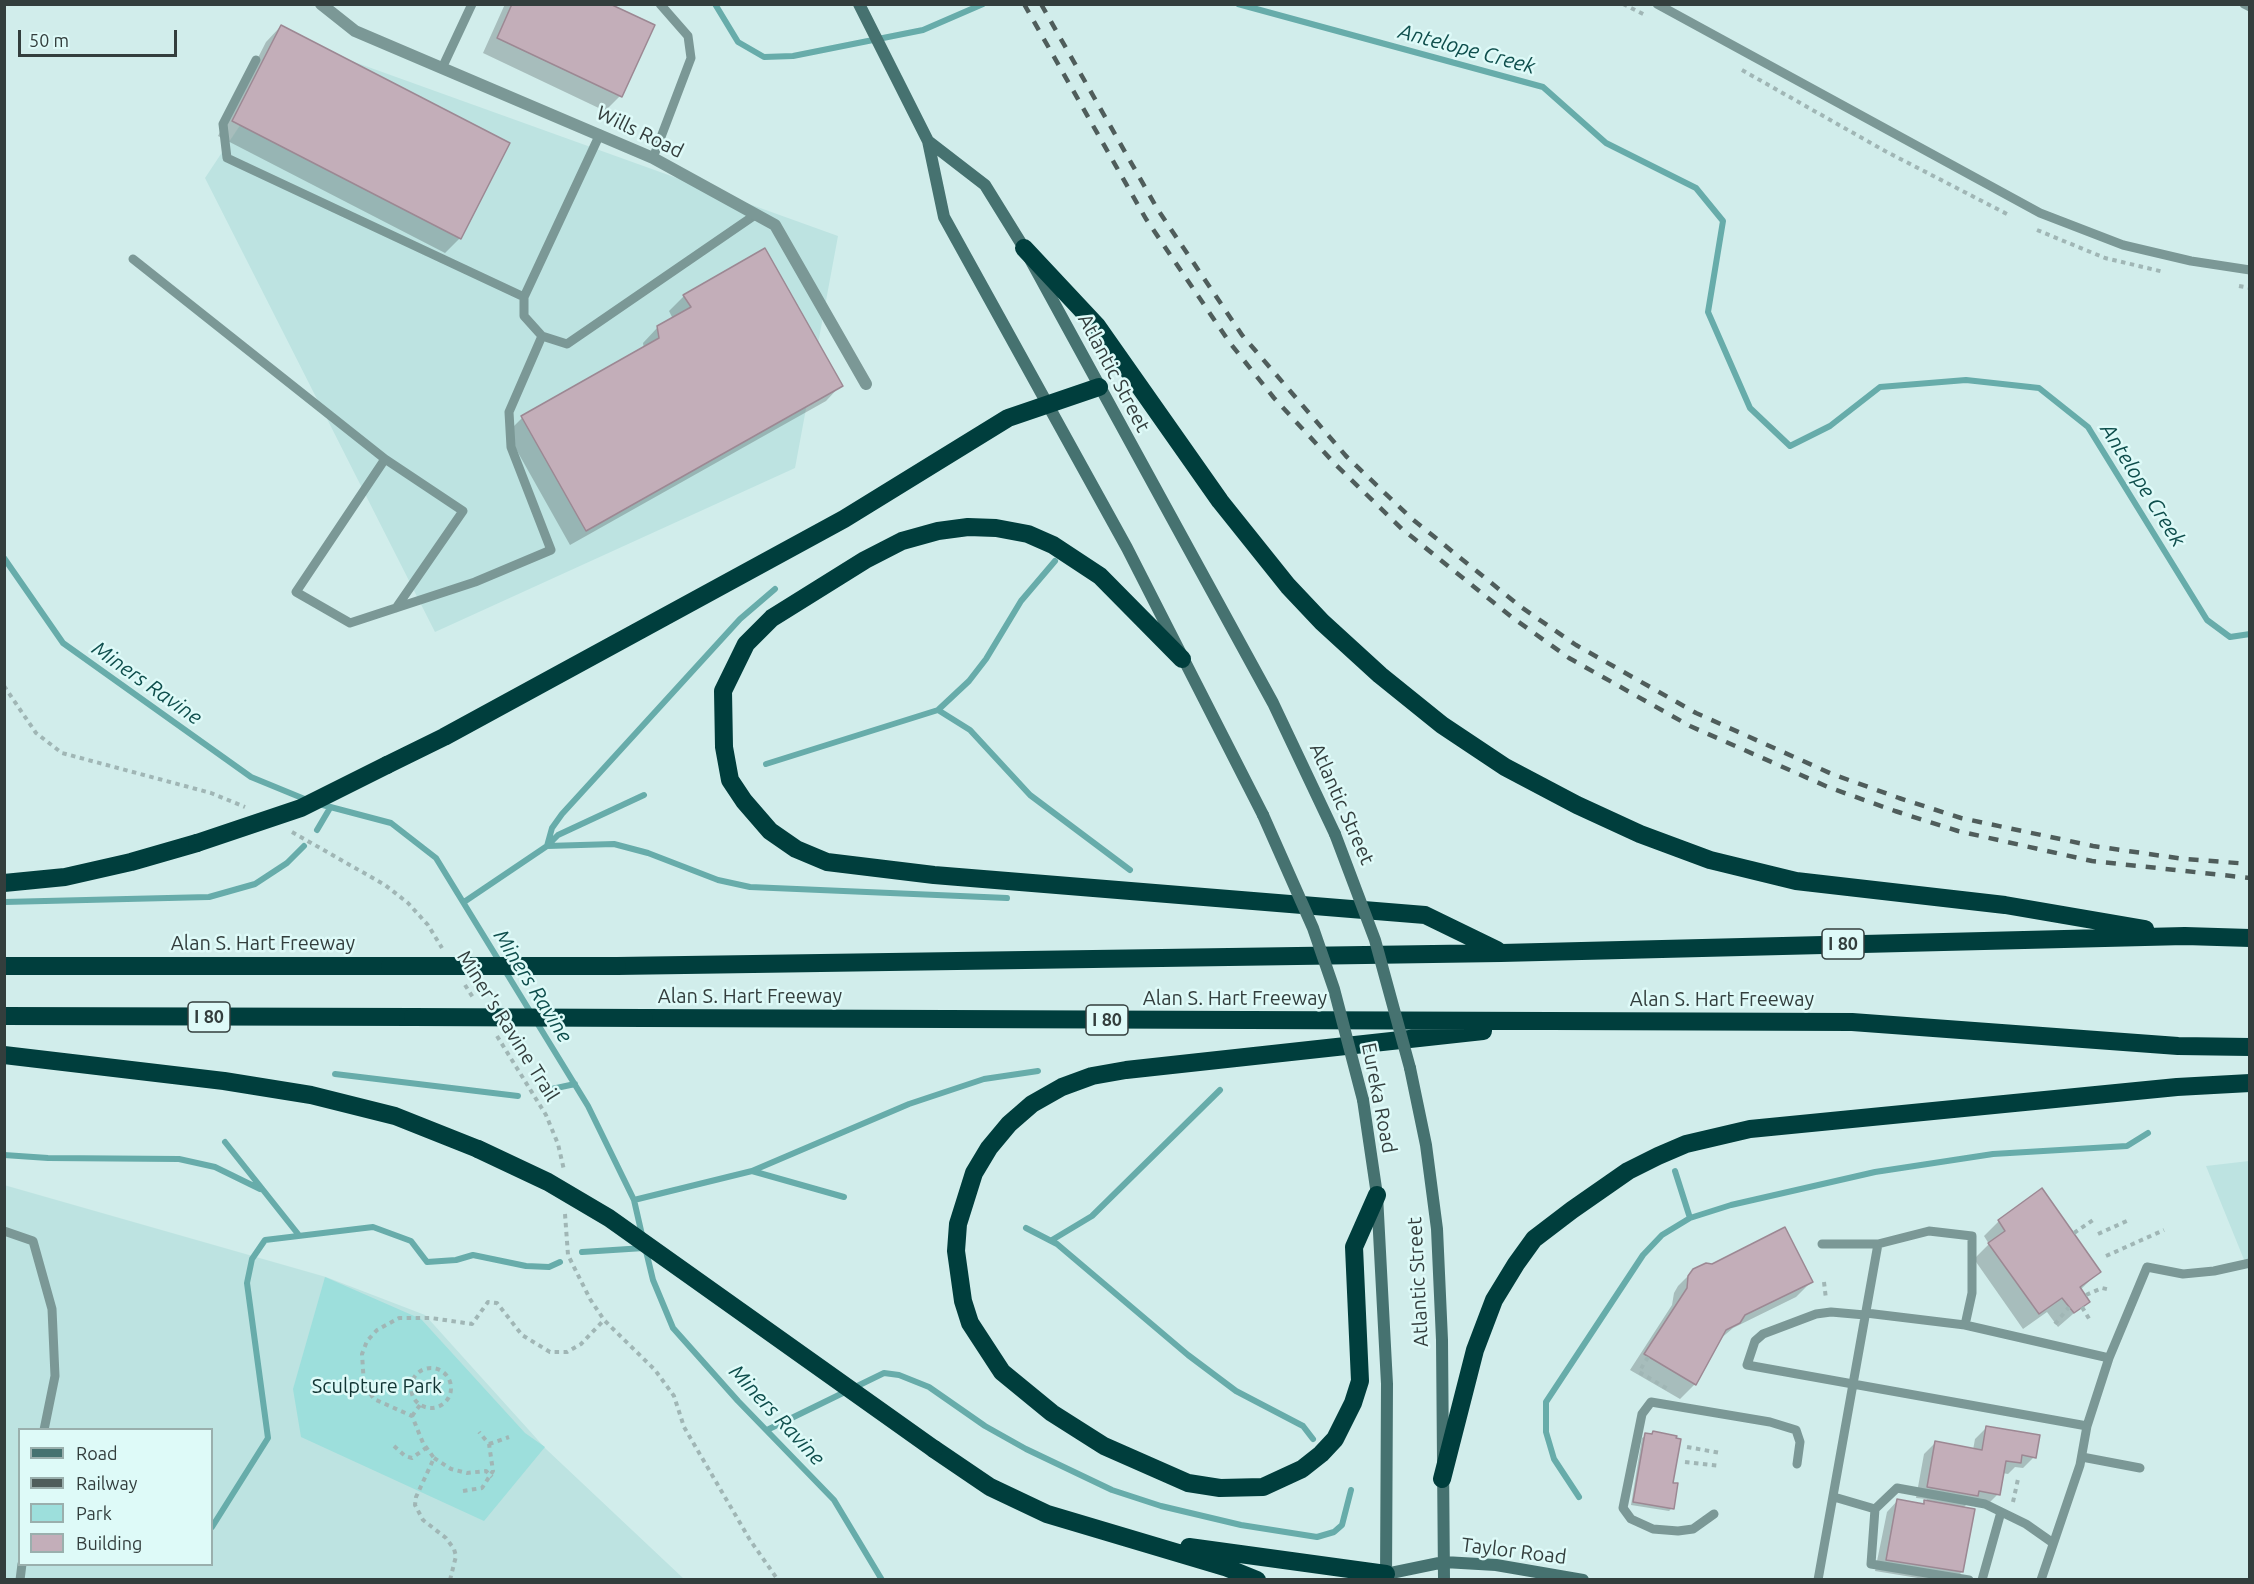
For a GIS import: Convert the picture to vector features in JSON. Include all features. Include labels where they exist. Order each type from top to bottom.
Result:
[{"type":"highway","points":[[1024,248],[1097,326],[1220,501],[1288,586],[1329,630],[1380,675],[1442,725],[1505,767],[1640,834],[1710,860],[1796,881],[2005,905],[2185,936]]},
{"type":"highway","points":[[4,884],[65,877],[156,856],[301,808],[444,737],[844,519],[1008,418],[1099,387]]},
{"type":"highway","points":[[1182,659],[1100,576],[1053,545],[1028,534],[996,528],[968,527],[938,531],[902,541],[864,560],[772,618],[746,644],[723,691],[724,747],[730,780],[744,801],[770,831],[796,849],[827,862],[934,874],[1425,915],[1501,952]]},
{"type":"highway","name":"Alan S. Hart Freeway","points":[[4,966],[617,966],[1501,952],[2185,936],[2250,938]]},
{"type":"highway","name":"Alan S. Hart Freeway","points":[[4,1016],[1852,1022],[2178,1046],[2250,1047]]},
{"type":"highway","points":[[1377,1195],[1354,1247],[1360,1382],[1353,1403],[1335,1439],[1321,1454],[1302,1469],[1263,1487],[1220,1488],[1188,1483],[1104,1446],[1052,1413],[1002,1372],[970,1323],[963,1301],[956,1251],[958,1224],[974,1173],[989,1148],[1009,1124],[1032,1104],[1062,1087],[1092,1076],[1126,1070],[1571,1021]]},
{"type":"highway","points":[[4,1055],[155,1072],[311,1095],[395,1116],[478,1149],[548,1182],[609,1218],[990,1487],[1047,1514],[1225,1567],[1257,1580]]},
{"type":"highway","points":[[1442,1479],[1475,1350],[1494,1300],[1516,1264],[1534,1239],[1572,1210],[1628,1171],[1658,1156],[1686,1144],[1750,1130],[2177,1087],[2250,1083]]},
{"type":"highway","points":[[1125,1539],[1392,1578]]},
{"type":"main road","name":"Atlantic Street","points":[[859,4],[928,141],[944,217],[1127,548],[1182,659]]},
{"type":"main road","name":"Atlantic Street","points":[[928,141],[986,185],[1024,248],[1273,704],[1335,834],[1358,891],[1393,997],[1426,1145],[1439,1259],[1444,1580]]},
{"type":"main road","name":"Eureka Road","points":[[1182,659],[1263,815],[1310,919],[1334,989],[1363,1101],[1377,1195],[1388,1395],[1392,1578]]},
{"type":"main road","name":"Taylor Road","points":[[1392,1578],[1444,1562],[1496,1565],[1583,1580]]},
{"type":"street","name":"Wills Road","points":[[321,4],[355,31],[443,66],[653,158],[775,225],[866,384]]},
{"type":"lane","points":[[443,66],[472,4]]},
{"type":"lane","points":[[653,158],[691,58],[688,36],[660,4]]},
{"type":"lane","points":[[1657,4],[2040,213],[2122,245],[2191,261],[2250,270]]},
{"type":"lane","points":[[2244,4],[2250,6]]},
{"type":"lane","points":[[256,60],[223,124],[227,158],[524,297]]},
{"type":"lane","points":[[600,134],[524,297],[524,316],[542,336],[567,344],[756,215]]},
{"type":"lane","points":[[133,259],[386,459],[463,511],[396,608]]},
{"type":"lane","points":[[386,459],[296,592],[350,623],[475,582],[551,549],[511,447],[509,412],[542,336]]},
{"type":"lane","points":[[4,1231],[33,1241],[52,1309],[55,1376],[44,1428]]},
{"type":"lane","points":[[1822,1244],[1878,1244],[1929,1231],[1972,1236],[1972,1293],[1965,1325]]},
{"type":"lane","points":[[1818,1580],[1878,1244]]},
{"type":"lane","points":[[2040,1580],[2082,1457],[2087,1426],[2109,1358],[2147,1268],[2183,1274],[2214,1271],[2250,1263]]},
{"type":"lane","points":[[2087,1426],[1747,1365],[1755,1341],[1763,1334],[1816,1314],[1831,1312],[1965,1325],[2109,1358]]},
{"type":"lane","points":[[1714,1514],[1693,1529],[1678,1531],[1653,1529],[1631,1519],[1623,1508],[1642,1414],[1651,1402],[1770,1422],[1796,1430],[1800,1442],[1797,1464]]},
{"type":"lane","points":[[2082,1457],[2140,1468]]},
{"type":"lane","points":[[1969,1580],[1871,1564],[1875,1509],[1897,1488],[1984,1504],[2006,1514],[2053,1543]]},
{"type":"lane","points":[[1834,1497],[1875,1509]]},
{"type":"lane","points":[[1982,1580],[2006,1514]]},
{"type":"path","points":[[4,686],[36,733],[62,753],[211,793],[250,810]]},
{"type":"path","name":"Miner's Ravine Trail","points":[[289,830],[385,885],[408,903],[428,925],[446,955]]},
{"type":"path","name":"Miner's Ravine Trail","points":[[459,975],[477,1005]]},
{"type":"path","name":"Miner's Ravine Trail","points":[[496,1035],[553,1129],[562,1157],[564,1181]]},
{"type":"path","points":[[564,1202],[568,1255],[590,1299],[604,1320],[655,1370],[674,1396],[684,1427],[750,1540],[778,1580]]},
{"type":"path","points":[[2074,1233],[2093,1220]]},
{"type":"path","points":[[2098,1234],[2129,1220]]},
{"type":"path","points":[[2106,1256],[2164,1230]]},
{"type":"path","points":[[2086,1295],[2102,1288],[2111,1290]]},
{"type":"path","points":[[492,1477],[486,1471],[467,1473],[451,1469],[434,1458],[426,1448],[412,1416],[374,1399],[364,1385],[362,1354],[372,1336],[389,1322],[416,1317],[472,1324],[488,1302],[497,1303],[522,1335],[550,1352],[567,1352],[581,1344],[604,1320]]},
{"type":"path","points":[[2055,1324],[2069,1307]]},
{"type":"path","points":[[2082,1307],[2091,1322]]},
{"type":"path","points":[[1648,1357],[1639,1372],[1673,1389]]},
{"type":"path","points":[[431,1367],[443,1371],[451,1389],[446,1401],[434,1408],[420,1405],[412,1395],[411,1382],[414,1376],[418,1371],[431,1367]]},
{"type":"path","points":[[412,1416],[420,1405]]},
{"type":"path","points":[[463,1491],[482,1488],[492,1477],[494,1466],[489,1444],[478,1432]]},
{"type":"path","points":[[489,1444],[509,1437]]},
{"type":"path","points":[[394,1446],[405,1456],[412,1458],[426,1448]]},
{"type":"path","points":[[1687,1447],[1721,1453]]},
{"type":"path","points":[[434,1458],[416,1497],[415,1505],[423,1520],[446,1538],[454,1549],[456,1556],[450,1580]]},
{"type":"path","points":[[1685,1462],[1720,1466]]},
{"type":"path","points":[[2006,1514],[2018,1479]]},
{"type":"shaded area","points":[[296,41],[838,236],[795,468],[435,632],[205,178]]},
{"type":"shaded area","points":[[2249,1161],[2249,1272],[2206,1166]]},
{"type":"shaded area","points":[[4,1185],[326,1277],[425,1315],[546,1449],[684,1579],[5,1579]]},
{"type":"green space","name":"Sculpture Park","points":[[325,1277],[421,1319],[525,1433],[545,1447],[484,1521],[301,1437],[293,1389]]},
{"type":"building","points":[[512,4],[610,4],[655,25],[622,97],[497,38]]},
{"type":"building","points":[[281,25],[510,143],[461,239],[232,121]]},
{"type":"building","points":[[765,248],[843,386],[586,531],[521,416],[659,338],[657,326],[691,307],[683,295]]},
{"type":"building","points":[[2042,1188],[2101,1272],[2080,1287],[2090,1302],[2074,1313],[2062,1298],[2039,1314],[1988,1243],[2005,1231],[1998,1220]]},
{"type":"building","points":[[1785,1227],[1813,1282],[1745,1315],[1740,1323],[1726,1330],[1696,1385],[1644,1354],[1687,1288],[1688,1276],[1693,1269],[1706,1263],[1712,1264]]},
{"type":"building","points":[[1986,1426],[2040,1435],[2036,1458],[2022,1455],[2021,1463],[2006,1461],[2000,1495],[1979,1491],[1978,1496],[1927,1487],[1935,1441],[1982,1450]]},
{"type":"building","points":[[1653,1431],[1681,1439],[1673,1483],[1678,1483],[1674,1509],[1633,1502],[1645,1433],[1652,1434]]},
{"type":"building","points":[[1897,1499],[1924,1504],[1924,1500],[1975,1509],[1963,1572],[1886,1560]]},
{"type":"waterway","name":"Antelope Creek","points":[[715,4],[738,42],[764,57],[793,56],[923,30],[983,4]]},
{"type":"waterway","name":"Antelope Creek","points":[[1238,4],[1543,87],[1606,143],[1696,188],[1723,221],[1708,312],[1750,408],[1790,446],[1830,426],[1880,387],[1966,380],[2039,388],[2088,427],[2207,620],[2230,637],[2250,634]]},
{"type":"waterway","name":"Miners Ravine","points":[[4,558],[63,643],[251,777],[307,800]]},
{"type":"waterway","points":[[938,710],[969,681],[986,659],[1021,601],[1055,561]]},
{"type":"waterway","points":[[775,589],[740,619],[562,814],[552,828],[547,846],[614,844],[648,853],[718,880],[750,887],[1007,898]]},
{"type":"waterway","points":[[766,764],[938,710],[970,730],[1030,795],[1130,870]]},
{"type":"waterway","points":[[464,902],[547,846],[558,835],[644,795]]},
{"type":"waterway","name":"Miners Ravine","points":[[319,804],[391,823],[436,858],[588,1106],[634,1200],[642,1235]]},
{"type":"waterway","points":[[317,830],[330,808]]},
{"type":"waterway","points":[[4,902],[209,897],[255,884],[287,863],[304,846]]},
{"type":"waterway","points":[[752,1171],[909,1104],[984,1079],[1038,1071]]},
{"type":"waterway","points":[[335,1074],[518,1096]]},
{"type":"waterway","points":[[547,1090],[575,1084]]},
{"type":"waterway","points":[[1052,1240],[1092,1216],[1220,1090]]},
{"type":"waterway","points":[[1579,1497],[1554,1459],[1546,1432],[1546,1402],[1643,1255],[1662,1235],[1690,1218],[1731,1205],[1875,1172],[1993,1154],[2127,1146],[2148,1133]]},
{"type":"waterway","points":[[225,1142],[298,1234]]},
{"type":"waterway","points":[[4,1155],[48,1158],[179,1159],[215,1167],[260,1189]]},
{"type":"waterway","points":[[634,1200],[752,1171],[844,1197]]},
{"type":"waterway","points":[[1675,1171],[1690,1218]]},
{"type":"waterway","points":[[213,1525],[268,1438],[247,1283],[252,1259],[265,1240],[373,1227],[411,1241],[427,1262],[456,1260],[473,1255],[526,1266],[549,1267],[560,1262]]},
{"type":"waterway","points":[[1026,1228],[1057,1244],[1188,1355],[1236,1391],[1303,1426],[1313,1439]]},
{"type":"waterway","points":[[582,1252],[644,1248]]},
{"type":"waterway","name":"Miners Ravine","points":[[646,1251],[653,1280],[673,1328],[738,1401],[834,1500],[882,1580]]},
{"type":"waterway","points":[[767,1430],[884,1373],[899,1375],[929,1387],[985,1426],[1026,1449],[1112,1490],[1161,1506],[1241,1525],[1317,1537],[1334,1532],[1342,1525],[1351,1490]]},
{"type":"railway","points":[[1024,4],[1146,219],[1230,343],[1274,398],[1336,465],[1402,529],[1513,618],[1569,658],[1690,726],[1828,787],[1895,811],[1958,831],[2092,861],[2250,878]]},
{"type":"railway","points":[[1041,4],[1158,210],[1242,335],[1346,456],[1411,518],[1521,607],[1576,645],[1696,713],[1832,774],[1899,798],[1961,818],[2093,846],[2184,859],[2250,864]]}]
